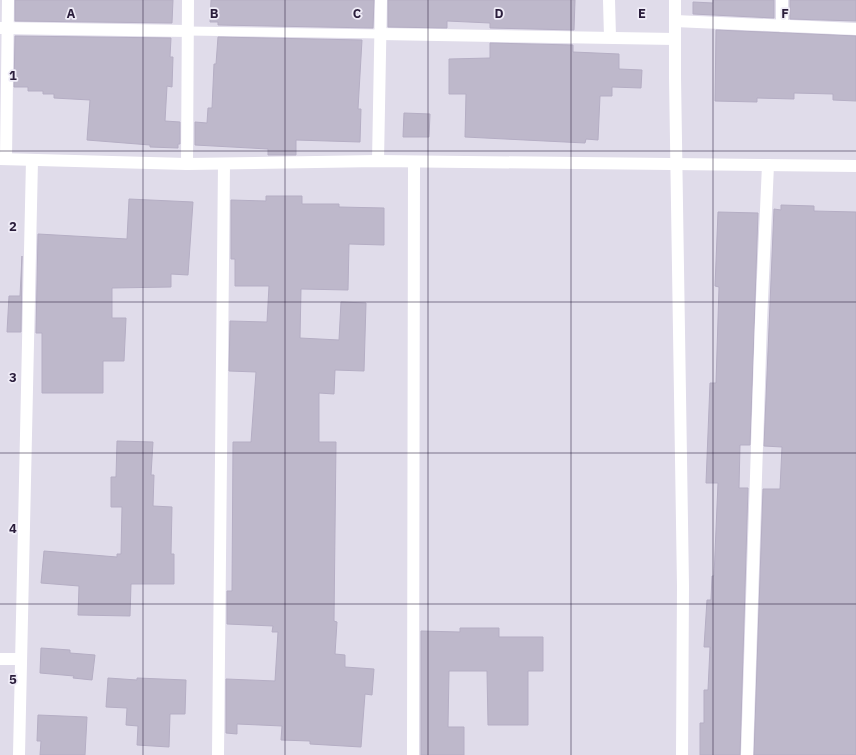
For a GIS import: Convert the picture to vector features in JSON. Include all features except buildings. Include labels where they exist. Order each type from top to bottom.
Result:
[{"type":"street","points":[[8,0],[4,28],[3,159],[187,164],[378,161],[856,166]]},
{"type":"street","points":[[187,164],[188,0]]},
{"type":"street","points":[[378,161],[381,0]]},
{"type":"street","points":[[609,0],[610,37]]},
{"type":"street","points":[[675,0],[676,163],[683,586],[682,755]]},
{"type":"street","points":[[782,0],[782,26]]},
{"type":"street","points":[[675,21],[856,29]]},
{"type":"street","points":[[4,28],[188,31]]},
{"type":"street","points":[[380,34],[675,39]]},
{"type":"street","points":[[19,755],[32,160]]},
{"type":"street","points":[[413,755],[414,162]]},
{"type":"street","points":[[218,755],[224,164]]},
{"type":"street","points":[[747,755],[761,322],[768,164]]},
{"type":"street","points":[[0,658],[21,659]]},
{"type":"lane","points":[[188,31],[380,34]]}]
